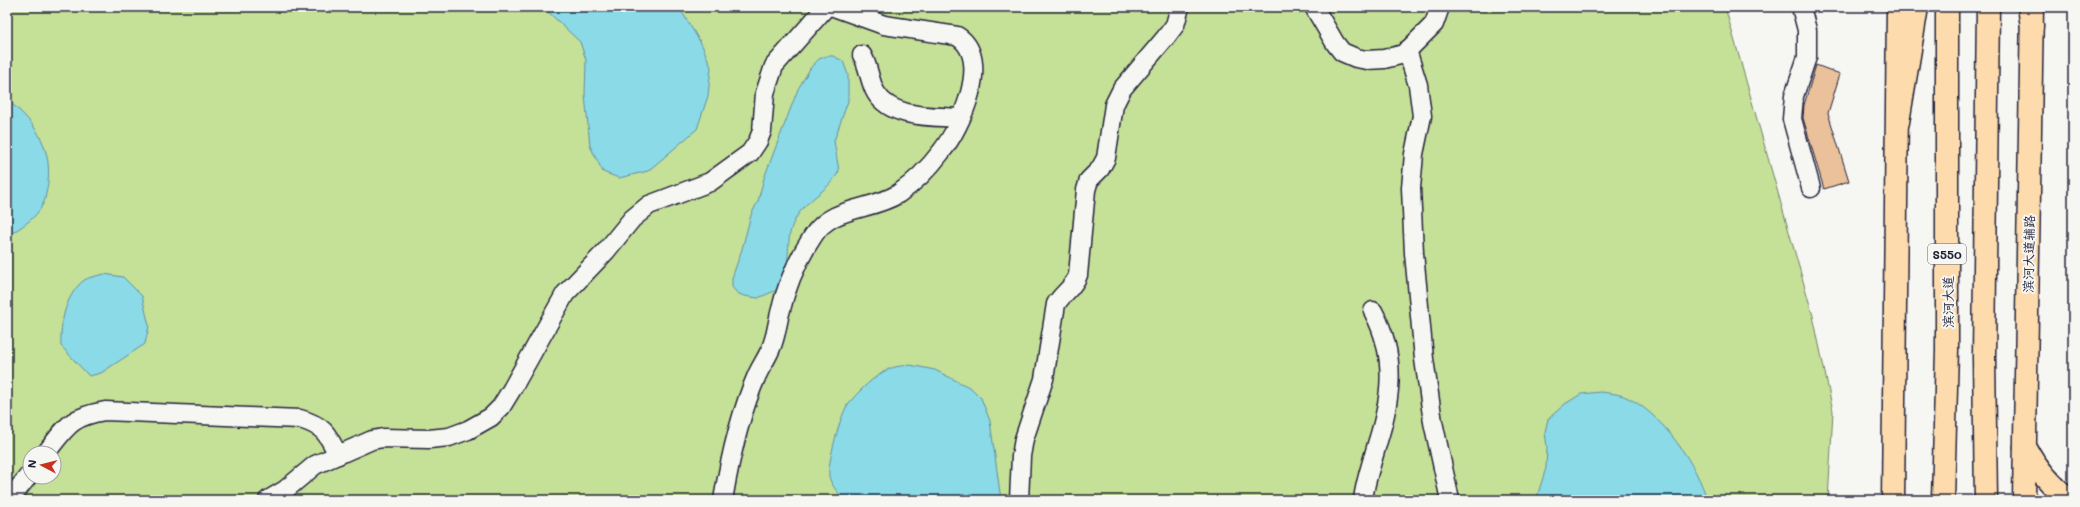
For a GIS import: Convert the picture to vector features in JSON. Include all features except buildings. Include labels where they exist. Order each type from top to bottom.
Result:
[{"type":"main road","points":[[1893,500],[1898,7]]},
{"type":"main road","points":[[1898,122],[1917,7]]},
{"type":"main road","name":"滨河大道","points":[[1943,500],[1947,350],[1947,7]]},
{"type":"main road","points":[[1986,500],[1984,358],[1988,7]]},
{"type":"main road","name":"滨河大道辅路","points":[[2024,500],[2031,13]]},
{"type":"main road","points":[[2025,447],[2038,471],[2054,488],[2070,500]]},
{"type":"street","points":[[268,500],[285,490],[316,465],[372,440],[383,438],[429,439],[449,437],[468,430],[491,417],[512,389],[565,294],[606,251],[632,219],[649,205],[710,182],[750,153],[758,141],[762,131],[766,93],[774,66],[826,7]]},
{"type":"street","points":[[723,500],[729,466],[744,411],[757,375],[771,349],[787,288],[813,235],[824,223],[834,217],[897,194],[928,168],[942,151],[960,118],[969,97],[974,70],[973,57],[963,40],[957,36],[884,25],[834,7]]},
{"type":"street","points":[[1020,500],[1021,456],[1024,439],[1044,379],[1056,304],[1062,294],[1075,282],[1078,275],[1086,190],[1089,180],[1100,169],[1106,158],[1114,105],[1122,88],[1175,25],[1180,7]]},
{"type":"street","points":[[1314,7],[1335,43],[1348,55],[1367,60],[1384,59],[1404,54],[1434,24],[1440,7]]},
{"type":"street","points":[[1801,7],[1807,30],[1807,57],[1794,96],[1792,119],[1811,188]]},
{"type":"street","points":[[1407,50],[1418,85],[1422,116],[1414,154],[1411,188],[1414,253],[1424,359],[1433,422],[1450,500]]},
{"type":"street","points":[[862,55],[866,62],[876,92],[881,100],[890,106],[912,114],[960,118]]},
{"type":"street","points":[[1363,500],[1364,486],[1380,437],[1390,396],[1391,379],[1387,345],[1381,327],[1373,311]]},
{"type":"street","points":[[52,445],[71,422],[88,414],[105,411],[300,419],[315,424],[323,429],[338,455]]},
{"type":"street","points":[[9,500],[22,484]]},
{"type":"green space","points":[[7,7],[1725,7],[1813,316],[1833,411],[1828,500],[7,500]]},
{"type":"water","points":[[543,7],[679,7],[702,45],[711,67],[708,96],[697,129],[648,171],[619,178],[603,172],[590,146],[585,95],[586,60],[580,42]]},
{"type":"water","points":[[827,56],[833,56],[843,61],[848,75],[848,101],[834,141],[839,171],[830,184],[807,204],[793,223],[784,276],[777,290],[758,298],[744,296],[737,293],[732,287],[732,278],[742,249],[751,215],[758,201],[764,178],[798,89],[811,67],[819,59]]},
{"type":"water","points":[[7,100],[27,118],[41,138],[48,162],[49,175],[44,202],[40,209],[27,223],[7,236]]},
{"type":"water","points":[[104,274],[123,277],[142,296],[149,326],[145,344],[101,373],[89,376],[61,346],[61,329],[68,302],[77,287],[85,280]]},
{"type":"water","points":[[910,365],[935,370],[971,388],[981,398],[990,421],[1001,500],[848,500],[834,487],[829,476],[830,461],[842,416],[849,403],[862,389],[884,371],[891,368]]},
{"type":"water","points":[[1600,392],[1627,397],[1642,407],[1666,429],[1687,457],[1696,472],[1707,500],[1536,500],[1546,468],[1547,447],[1545,432],[1548,419],[1565,404],[1581,394]]}]
